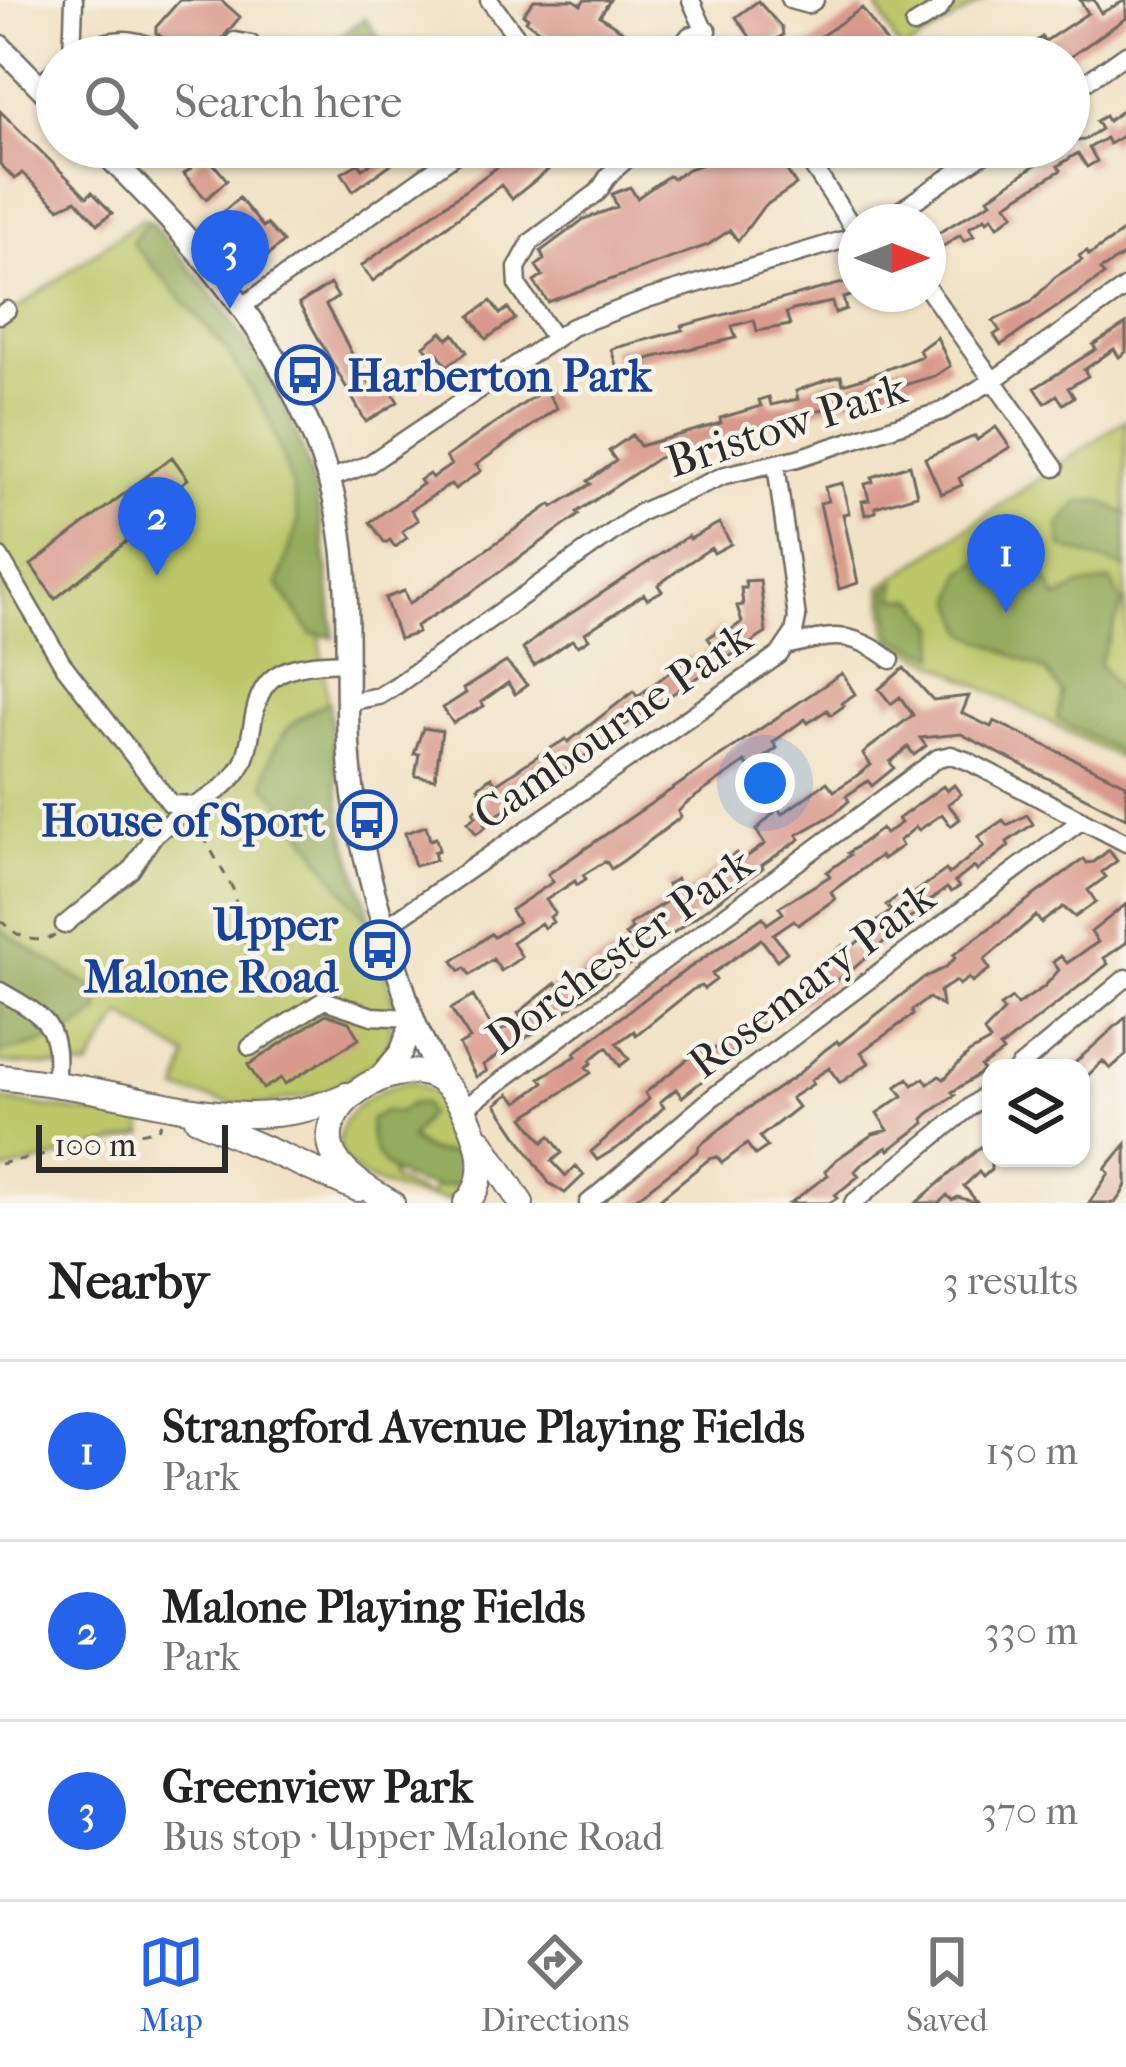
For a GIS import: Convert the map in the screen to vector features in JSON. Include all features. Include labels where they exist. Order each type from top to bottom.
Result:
[{"type":"highway","points":[[167,1115],[268,1117],[329,1103],[371,1084],[418,1072],[442,1081],[521,1203]]},
{"type":"highway","points":[[0,1077],[55,1084],[167,1115],[389,1202]]},
{"type":"highway","points":[[371,1084],[335,1116],[331,1148],[343,1168],[389,1202]]},
{"type":"highway","points":[[466,1203],[480,1177],[467,1119]]},
{"type":"main road","points":[[0,46],[36,83]]},
{"type":"main road","points":[[119,168],[244,305],[293,389],[328,479],[343,550],[347,702],[356,806],[413,1019],[442,1081]]},
{"type":"main road","points":[[371,1084],[400,1052],[413,1019]]},
{"type":"street","points":[[73,36],[74,0]]},
{"type":"street","points":[[489,0],[516,36]]},
{"type":"street","points":[[691,0],[710,36]]},
{"type":"street","points":[[790,0],[808,5],[815,0]]},
{"type":"street","points":[[914,25],[945,0]]},
{"type":"street","points":[[689,36],[708,31]]},
{"type":"street","points":[[1090,79],[1126,54]]},
{"type":"street","points":[[244,305],[436,168]]},
{"type":"street","points":[[554,338],[518,286],[517,268],[531,242],[598,192],[617,168]]},
{"type":"street","points":[[814,168],[838,206]]},
{"type":"street","points":[[910,204],[963,168]]},
{"type":"street","points":[[328,479],[369,464],[572,327],[838,240]]},
{"type":"street","name":"Bristow Park","points":[[347,702],[379,696],[397,685],[641,512],[705,482],[942,411],[992,382],[1126,287]]},
{"type":"street","points":[[944,312],[1055,468]]},
{"type":"street","name":"Cambourne Park","points":[[386,927],[745,682],[785,646],[797,618],[776,464]]},
{"type":"street","points":[[0,557],[62,663],[155,788],[170,803],[187,807]]},
{"type":"street","points":[[785,646],[836,634],[891,660]]},
{"type":"street","points":[[64,926],[131,870],[152,838],[187,807],[223,787],[242,765],[268,681],[286,670],[346,662]]},
{"type":"street","name":"Dorchester Park","points":[[467,1119],[938,758],[951,755],[968,761],[1126,843]]},
{"type":"street","name":"Rosemary Park","points":[[588,1203],[713,1097],[1082,820]]},
{"type":"street","points":[[1029,1059],[1126,978]]},
{"type":"street","points":[[0,991],[49,1022],[56,1045],[55,1084]]},
{"type":"street","points":[[250,1047],[324,1000],[372,1016],[413,1019]]},
{"type":"street","points":[[853,1203],[982,1097]]},
{"type":"path","points":[[187,807],[232,889],[246,953],[282,986],[324,1000]]},
{"type":"path","points":[[0,920],[17,936],[35,942],[54,937],[64,926]]},
{"type":"path","points":[[0,1164],[158,1129],[167,1115]]},
{"type":"green space","points":[[874,0],[985,0],[928,36],[892,36]]},
{"type":"green space","points":[[365,18],[377,36],[338,36]]},
{"type":"green space","points":[[143,218],[298,449],[342,825],[394,1003],[389,1042],[378,1060],[326,1091],[264,1105],[235,1104],[178,1091],[187,1057],[122,1015],[88,1068],[0,1063],[0,321]]},
{"type":"green space","points":[[149,220],[225,312],[288,414],[318,507],[334,637],[312,634],[278,585],[298,522],[292,485],[269,418],[225,348],[132,243]]},
{"type":"green space","points":[[1126,419],[1126,762],[889,639],[881,587]]},
{"type":"green space","points":[[1080,501],[1102,501],[1126,514],[1126,568],[1062,547],[1059,526]]},
{"type":"green space","points":[[983,559],[1041,568],[1057,599],[1080,586],[1111,581],[1123,603],[1099,663],[1126,702],[1126,756],[1057,719],[1062,693],[1046,671],[967,633],[955,601],[962,572]]},
{"type":"green space","points":[[897,582],[894,598],[917,600],[937,627],[937,656],[894,637],[886,590]]},
{"type":"green space","points":[[329,702],[342,825],[373,925],[265,785],[271,757],[284,734],[303,716]]},
{"type":"green space","points":[[0,930],[95,989],[100,1011],[53,1039],[0,1052]]},
{"type":"green space","points":[[412,1081],[438,1095],[471,1149],[475,1163],[461,1199],[432,1198],[414,1195],[378,1183],[349,1166],[342,1155],[339,1140],[349,1115],[359,1104]],"holes":[[[385,1111],[398,1113],[424,1149],[452,1152],[430,1197],[393,1180]]]},
{"type":"green space","points":[[0,1100],[142,1121],[144,1135],[0,1172]]},
{"type":"green space","points":[[423,1103],[428,1114],[410,1139],[430,1152],[453,1152],[466,1168],[464,1180],[450,1186],[407,1180],[387,1167],[373,1147],[371,1119]]},
{"type":"building","points":[[180,0],[221,0],[240,17],[224,36],[160,36],[156,27]]},
{"type":"building","points":[[534,0],[574,0],[581,5],[584,0],[610,0],[600,16],[630,36],[547,36],[523,14]]},
{"type":"building","points":[[1080,0],[1094,0],[1101,13],[1126,0],[1126,18],[1090,43],[1090,36],[1053,36],[1088,13]]},
{"type":"building","points":[[758,1],[783,35],[749,36],[736,17]]},
{"type":"building","points":[[862,8],[882,36],[821,36]]},
{"type":"building","points":[[1126,108],[1126,134],[1090,147],[1090,136],[1101,129],[1096,121],[1105,116],[1108,121]]},
{"type":"building","points":[[0,111],[36,147],[36,168],[58,168],[87,197],[92,192],[112,213],[98,224],[76,200],[59,208],[22,173],[15,179],[0,164]]},
{"type":"building","points":[[191,168],[217,168],[227,180],[206,199],[184,174]]},
{"type":"building","points":[[385,168],[353,191],[342,173]]},
{"type":"building","points":[[496,168],[548,170],[512,199],[501,185],[373,281],[361,266]]},
{"type":"building","points":[[785,168],[796,185],[763,207],[738,241],[730,230],[708,245],[548,302],[534,282],[543,276],[536,266],[544,260],[541,251],[584,219],[617,207],[612,194],[630,187],[637,198],[668,176],[674,178],[688,169]]},
{"type":"building","points":[[1031,168],[1061,170],[1006,204],[1014,214],[998,226],[992,217],[985,218],[969,228],[974,236],[964,241],[960,235],[946,244],[946,228],[991,202],[988,198]]},
{"type":"building","points":[[239,198],[283,242],[261,262],[220,215]]},
{"type":"building","points":[[1126,230],[1126,254],[1100,270],[1104,275],[1001,345],[993,321],[1031,302],[1055,277],[1082,260],[1079,256],[1087,251],[1089,255]]},
{"type":"building","points":[[330,284],[338,297],[326,305],[360,369],[373,389],[385,381],[398,402],[366,422],[299,304]]},
{"type":"building","points":[[838,284],[838,312],[832,302],[793,310],[786,313],[790,325],[757,331],[754,320],[732,326],[736,338],[651,358],[618,371],[611,349],[683,330],[682,326]]},
{"type":"building","points":[[491,301],[500,314],[508,308],[515,319],[486,339],[470,316]]},
{"type":"building","points":[[1126,324],[1126,352],[1119,357],[1114,349],[1084,370],[1088,376],[1068,388],[1074,397],[1063,404],[1057,395],[1045,403],[1035,388]]},
{"type":"building","points":[[442,332],[448,339],[454,334],[467,352],[447,366],[438,353],[432,357],[424,346]]},
{"type":"building","points":[[937,337],[950,366],[935,376],[658,458],[469,594],[416,626],[418,633],[399,639],[385,598],[404,591],[409,604],[551,504],[591,484],[588,481],[616,461],[609,451],[632,435],[640,446],[721,423],[720,418],[761,406],[759,400],[769,397],[771,405],[798,399],[796,391],[824,381],[841,376],[843,384],[922,356],[919,350]]},
{"type":"building","points":[[545,389],[557,408],[476,465],[481,471],[411,510],[418,520],[402,531],[407,538],[395,547],[390,540],[385,543],[370,522],[423,484],[420,480],[451,465],[446,457]]},
{"type":"building","points":[[996,427],[1010,447],[959,478],[962,485],[941,494],[925,458],[975,436],[977,440]]},
{"type":"building","points":[[172,457],[188,479],[125,527],[132,537],[55,599],[31,565]]},
{"type":"building","points":[[910,465],[917,495],[875,507],[876,512],[865,515],[862,501],[869,500],[865,484],[873,482],[872,477]]},
{"type":"building","points":[[842,483],[849,513],[843,514],[858,583],[839,589],[820,503],[828,501],[825,487]]},
{"type":"building","points":[[719,523],[731,544],[714,553],[711,548],[658,585],[662,591],[647,599],[644,594],[585,633],[589,639],[578,646],[572,640],[534,666],[523,649],[543,632],[688,536]]},
{"type":"building","points":[[760,580],[766,633],[611,734],[613,737],[476,834],[468,822],[476,816],[473,811],[487,801],[478,787],[491,777],[496,784],[568,742],[634,691],[637,697],[692,655],[695,659],[714,646],[708,638],[721,628],[725,634],[742,622],[737,606],[743,605],[745,581]]},
{"type":"building","points":[[506,662],[527,685],[515,694],[508,683],[481,702],[484,706],[453,723],[443,708]]},
{"type":"building","points":[[904,668],[933,700],[969,696],[962,713],[991,727],[994,721],[1126,784],[1126,818],[961,734],[920,738],[926,746],[914,755],[908,747],[890,762],[894,768],[872,786],[868,781],[846,796],[849,801],[797,835],[800,839],[763,868],[549,1023],[483,1065],[487,1071],[476,1077],[459,1045],[470,1039],[451,1009],[473,996],[496,1034],[522,1018],[518,1013],[556,983],[562,991],[579,979],[575,975],[630,942],[625,935],[632,929],[629,925],[675,896],[667,885],[676,879],[686,892],[736,853],[742,860],[765,844],[756,830],[778,809],[782,814],[827,782],[834,791],[871,765],[863,754],[913,715],[900,697],[891,704],[879,689]]},
{"type":"building","points":[[842,673],[855,694],[844,706],[831,715],[827,710],[808,723],[805,719],[773,742],[777,748],[749,768],[745,762],[685,804],[678,812],[681,817],[623,861],[611,869],[606,861],[583,875],[586,879],[577,885],[575,881],[546,900],[555,913],[550,917],[553,922],[544,928],[541,923],[512,942],[522,957],[501,971],[493,959],[470,975],[465,968],[460,971],[453,961],[491,934],[494,937],[518,922],[511,910],[553,882],[548,874]]},
{"type":"building","points":[[423,728],[442,731],[435,779],[415,776],[419,754],[414,754]]},
{"type":"building","points":[[954,785],[961,794],[948,804],[960,819],[951,826],[942,814],[919,830],[916,827],[899,841],[902,846],[831,892],[835,899],[798,925],[794,920],[773,934],[787,952],[777,960],[761,939],[712,974],[716,980],[704,989],[692,990],[636,1035],[634,1031],[617,1043],[629,1059],[620,1066],[607,1047],[590,1060],[586,1067],[591,1073],[524,1117],[543,1142],[550,1136],[562,1153],[552,1161],[566,1176],[576,1166],[584,1175],[565,1193],[549,1183],[496,1104],[509,1094],[518,1102],[544,1083],[540,1078],[576,1056],[650,995],[763,917],[767,924],[783,913],[779,907],[830,876],[827,872],[848,853],[881,829],[885,834],[901,823],[898,819],[943,786],[947,791]]},
{"type":"building","points":[[1027,815],[1033,824],[977,871],[974,867],[955,882],[959,887],[951,892],[947,888],[931,900],[853,969],[730,1054],[682,1097],[676,1089],[628,1141],[597,1160],[591,1152],[649,1099],[645,1093],[699,1050],[704,1057],[774,1003],[770,999],[829,963],[830,955],[843,945],[848,950],[891,911],[886,905],[902,893],[906,899],[946,870],[949,874],[984,846],[978,837],[1003,820],[1007,825]]},
{"type":"building","points":[[426,826],[439,850],[434,852],[436,860],[415,866],[405,833]]},
{"type":"building","points":[[1109,850],[1117,861],[1088,890],[1096,902],[1075,917],[1063,907],[1041,923],[1036,916],[984,960],[990,969],[972,982],[969,978],[959,985],[956,981],[940,991],[942,1006],[929,998],[861,1052],[869,1063],[840,1083],[829,1068],[811,1080],[813,1084],[791,1098],[798,1107],[760,1137],[767,1147],[755,1155],[747,1144],[722,1163],[717,1157],[709,1159],[655,1203],[630,1203],[734,1118],[922,979],[946,967],[953,955],[1071,868],[1084,859],[1094,862]]},
{"type":"building","points":[[1126,904],[1126,943],[1104,958],[1108,964],[1000,1048],[1003,1052],[982,1059],[982,1072],[952,1092],[955,1095],[928,1114],[925,1123],[863,1163],[855,1171],[859,1176],[837,1198],[829,1203],[790,1203],[828,1175],[825,1171],[837,1159],[873,1134],[888,1130],[877,1113],[903,1096],[896,1087],[908,1078],[913,1085],[924,1078],[928,1084],[939,1076],[944,1079],[969,1053],[990,1041],[984,1032],[1004,1011],[1000,1006],[1012,998],[1017,1005],[1044,987],[1059,970],[1053,962],[1061,956],[1067,963],[1098,942],[1091,932]]},
{"type":"building","points":[[326,1014],[349,1022],[359,1039],[285,1084],[281,1078],[263,1089],[248,1065]]},
{"type":"building","points":[[1126,1017],[1126,1055],[1110,1069],[1103,1061],[1090,1073],[1090,1059],[1079,1059]]},
{"type":"building","points":[[1126,1144],[1122,1193],[1115,1203],[1089,1203],[1109,1173],[1105,1169]]},
{"type":"building","points":[[982,1146],[982,1167],[991,1170],[983,1177],[979,1172],[964,1186],[978,1203],[947,1195],[939,1203],[916,1203]]},
{"type":"place","name":"Greenview Park","points":[[230,309]]},
{"type":"place","name":"Harberton Park","points":[[305,375]]},
{"type":"place","name":"Malone Playing Fields","points":[[157,576]]},
{"type":"place","name":"Strangford Avenue Playing Fields","points":[[1006,613]]},
{"type":"place","name":"House of Sport","points":[[367,820]]},
{"type":"place","name":"Upper Malone Road","points":[[380,950]]}]
